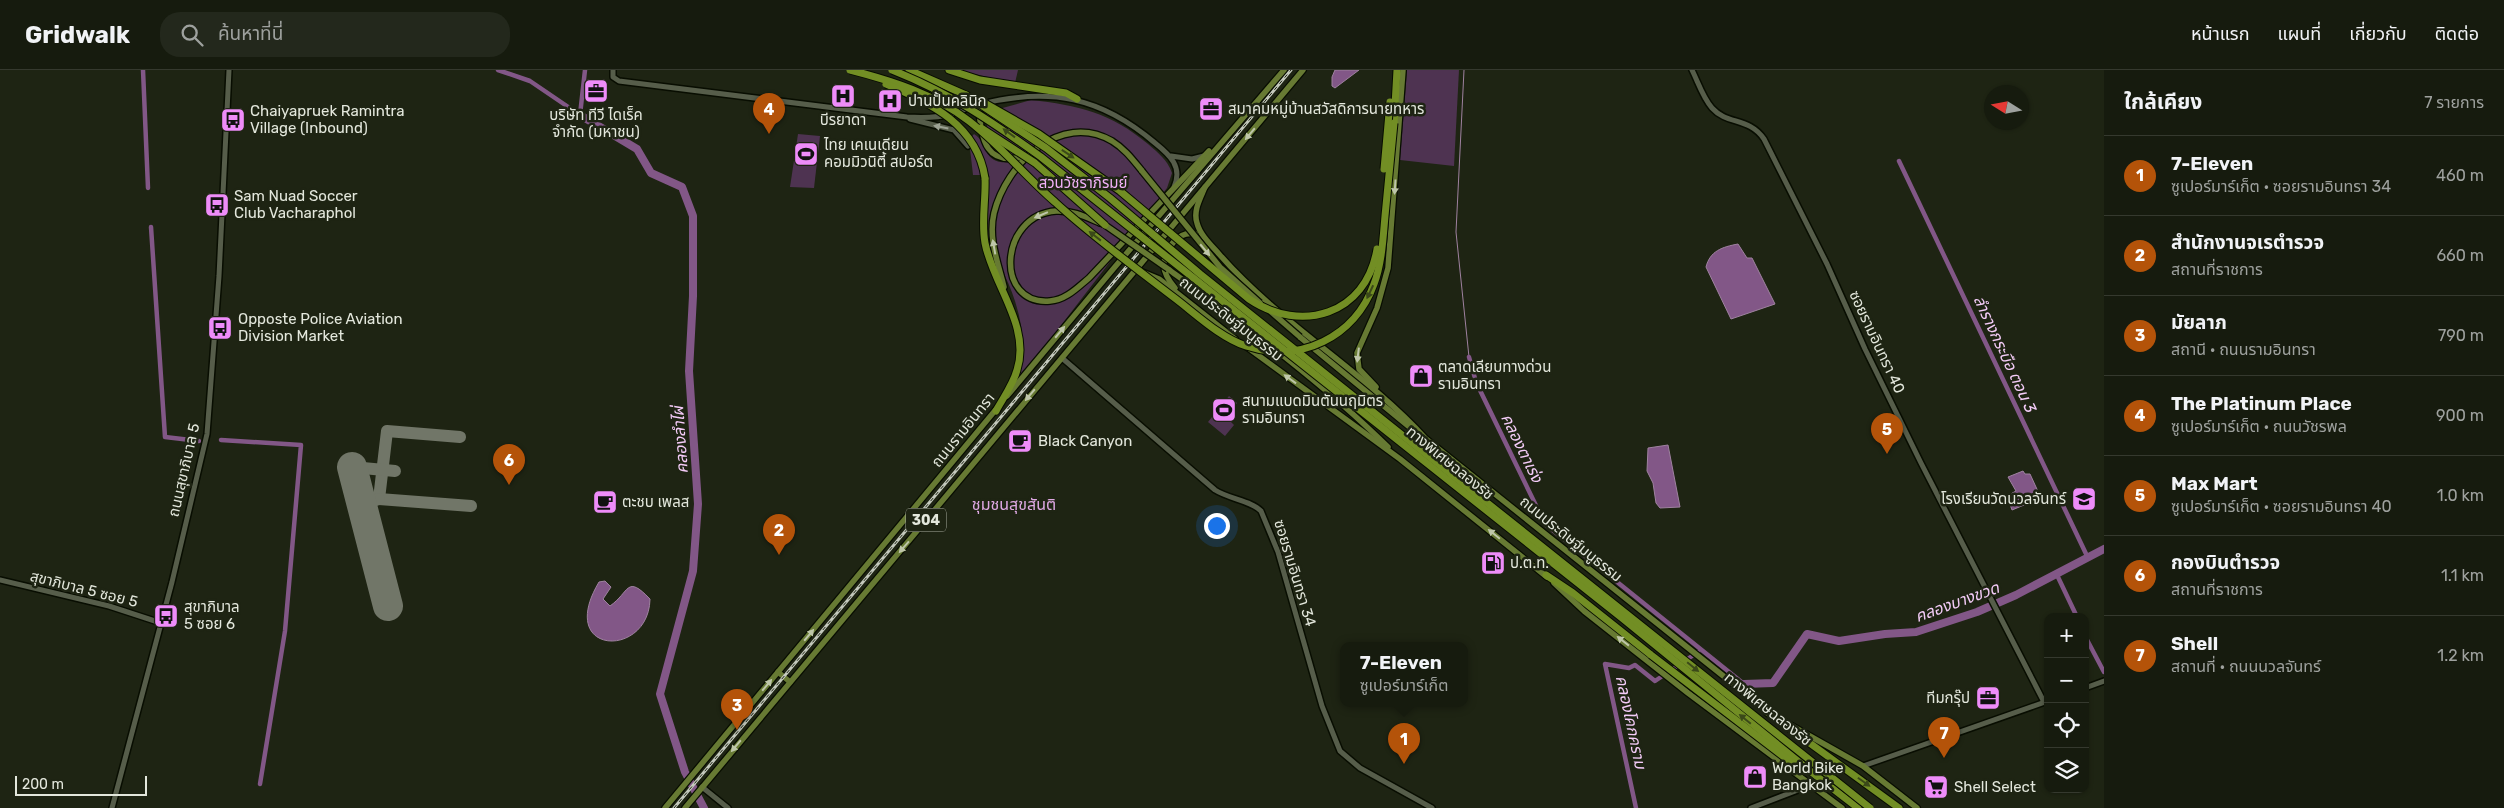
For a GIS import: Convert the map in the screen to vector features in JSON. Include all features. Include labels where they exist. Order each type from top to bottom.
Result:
[{"type":"highway","points":[[852,70],[903,85],[949,107],[970,122],[1003,140],[1035,163],[1104,225]]},
{"type":"highway","points":[[852,70],[902,90],[951,119],[975,145],[985,178],[983,219],[985,243],[996,279],[1005,294],[1018,335],[1020,358],[1012,383],[996,410]]},
{"type":"highway","name":"ทางพิเศษฉลองรัช","points":[[892,70],[922,82],[976,110],[1041,157],[1607,606],[1858,808]]},
{"type":"highway","name":"ทางพิเศษฉลองรัช","points":[[909,70],[966,95],[1046,148],[1110,198],[1200,274],[1870,808]]},
{"type":"highway","points":[[949,70],[980,80],[1066,93],[1077,99]]},
{"type":"highway","points":[[966,95],[988,103],[1039,134],[1107,181],[1254,303],[1271,312],[1297,317],[1320,315],[1341,305],[1363,285],[1372,269],[1378,240],[1392,70]]},
{"type":"highway","points":[[970,122],[1068,214],[1208,324],[1245,346],[1273,352],[1292,352],[1319,345],[1329,340],[1355,318],[1374,283],[1380,258],[1396,122],[1397,70]]},
{"type":"highway","points":[[1546,576],[1573,593],[1795,765],[1810,771]]},
{"type":"highway","points":[[1767,712],[1899,808]]},
{"type":"main road","name":"ถนนรามอินทรา","points":[[665,808],[1114,268],[1284,70]]},
{"type":"main road","name":"ถนนรามอินทรา","points":[[685,808],[1303,70]]},
{"type":"main road","points":[[1398,410],[1364,375],[1356,361],[1357,353],[1377,308],[1386,278],[1392,225],[1396,122],[1403,70]]},
{"type":"main road","points":[[978,104],[981,135]]},
{"type":"main road","points":[[1241,120],[1204,156],[1172,192],[1089,278],[1067,296],[1052,301],[1034,299],[1020,288],[1012,274],[1010,261],[1016,238],[1026,224],[1039,215],[1058,211],[1068,212],[1104,225],[1168,268],[1281,354],[1351,412],[1400,459]]},
{"type":"main road","points":[[968,143],[968,134],[976,130],[996,156],[1009,160],[1028,155]]},
{"type":"main road","points":[[1005,294],[993,246],[992,231],[994,212],[1009,179],[1028,155],[1041,143],[1076,132],[1092,134],[1112,141],[1129,154],[1220,267],[1300,336],[1426,439]]},
{"type":"main road","name":"ถนนประดิษฐ์มนูธรรม","points":[[1205,187],[1195,217],[1197,226],[1204,237],[1255,291],[1398,410],[1426,439],[1690,652],[1767,712],[1862,766],[1917,808]]},
{"type":"main road","points":[[1177,292],[1165,272],[1166,252],[1184,234],[1192,233],[1204,237]]},
{"type":"main road","name":"ถนนประดิษฐ์มนูธรรม","points":[[1123,284],[1137,274],[1144,272],[1159,279],[1177,292],[1261,358],[1400,459],[1546,576],[1584,611],[1663,674],[1842,808]]},
{"type":"main road","points":[[1688,693],[1702,694],[1712,688],[1714,680],[1708,665]]},
{"type":"main road","points":[[778,672],[790,682]]},
{"type":"street","name":"ถนนสุขาภิบาล 5","points":[[112,808],[161,623],[207,434],[219,276],[229,70]]},
{"type":"street","points":[[613,70],[613,77],[619,82],[907,118],[954,130],[968,143]]},
{"type":"street","name":"ซอยรามอินทรา 40","points":[[1692,70],[1711,107],[1721,115],[1752,126],[1764,139],[1838,286],[1865,349],[1992,602],[2044,698]]},
{"type":"street","points":[[907,118],[950,114],[978,104],[1034,95],[1077,99],[1122,118],[1171,156],[1192,159],[1204,156]]},
{"type":"street","points":[[1171,156],[1177,174],[1172,192]]},
{"type":"street","name":"ซอยรามอินทรา 34","points":[[1062,358],[1215,490],[1232,500],[1255,507],[1261,511],[1278,552],[1322,706],[1340,751],[1360,768],[1432,808]]},
{"type":"street","name":"สุขาภิบาล 5 ซอย 5","points":[[0,580],[109,606],[161,623]]},
{"type":"street","points":[[2089,687],[2104,681]]},
{"type":"street","points":[[1862,766],[2044,703]]},
{"type":"street","points":[[1751,808],[1810,785]]},
{"type":"street","points":[[700,790],[728,808]]},
{"type":"green space","points":[[956,70],[1018,70],[1015,83]]},
{"type":"green space","points":[[1407,70],[1459,70],[1454,166],[1400,160]]},
{"type":"green space","name":"สวนวัชราภิรมย์","points":[[1031,100],[1079,108],[1093,112],[1121,125],[1159,153],[1168,164],[1172,173],[1167,188],[1018,381],[1023,354],[1021,326],[1010,287],[987,244],[985,218],[987,175],[973,175],[969,140],[974,134],[983,144],[991,158],[996,161],[1015,162],[1006,158],[995,149],[989,139],[986,115],[988,112]]},
{"type":"green space","name":"ไทย เคเนเดียน คอมมิวนิตี้ สปอร์ต","points":[[798,134],[820,136],[814,188],[790,187]]},
{"type":"green space","name":"สนามแบดมินตันนฤมิตร รามอินทรา","points":[[1229,396],[1237,403],[1226,417],[1234,425],[1225,436],[1208,422]]},
{"type":"shaded area","points":[[1335,70],[1359,70],[1335,88],[1332,86],[1332,77]]},
{"type":"shaded area","points":[[1738,244],[1747,258],[1752,258],[1775,304],[1731,319],[1706,267],[1714,253]]},
{"type":"shaded area","points":[[1668,445],[1680,507],[1660,508],[1656,503],[1653,483],[1647,471],[1648,448]]},
{"type":"shaded area","points":[[2023,471],[2025,474],[2030,474],[2041,498],[2012,510],[2007,496],[2016,491],[2008,477]]},
{"type":"shaded area","points":[[605,581],[611,587],[603,599],[610,606],[628,588],[632,587],[650,599],[646,619],[635,632],[622,640],[608,641],[596,636],[588,624],[589,606],[599,582]]},
{"type":"waterway","points":[[143,70],[148,188]]},
{"type":"waterway","points":[[498,70],[530,81],[580,115],[585,70]]},
{"type":"waterway","name":"คลองตาเร่ง","points":[[1464,70],[1456,232],[1469,357]]},
{"type":"waterway","name":"คลองลำไผ่","points":[[580,115],[637,149],[651,173],[682,187],[693,216],[693,296],[689,371],[698,504],[693,571],[660,694],[685,772],[704,808]]},
{"type":"waterway","name":"ลำรางกระบือ ตอน 3","points":[[1899,161],[2088,558]]},
{"type":"waterway","points":[[151,227],[165,437],[199,441]]},
{"type":"waterway","name":"คลองตาเร่ง","points":[[1469,357],[1476,382],[1545,524],[1744,684]]},
{"type":"waterway","points":[[221,440],[301,445],[285,631],[260,784]]},
{"type":"waterway","name":"คลองบางขวด","points":[[1744,684],[1773,683],[1807,634],[1839,641],[1885,634],[1916,632],[1977,612],[2016,595],[2104,549]]},
{"type":"waterway","points":[[2057,575],[2075,613]]},
{"type":"waterway","points":[[2089,644],[2104,672]]},
{"type":"waterway","name":"คลองโคกคราม","points":[[1636,808],[1605,664],[1629,668],[1635,665],[1655,681],[1698,652]]},
{"type":"taxiway","points":[[460,437],[387,431],[379,499],[471,506]]},
{"type":"taxiway","points":[[352,467],[395,471]]},
{"type":"taxiway","points":[[362,504],[379,499]]},
{"type":"runway","points":[[352,467],[388,606]]},
{"type":"railway","points":[[674,808],[1291,70]]},
{"type":"place","name":"บริษัท ทีวี ไดเร็ค จำกัด (มหาชน)","points":[[596,91]]},
{"type":"place","name":"บีรยาดา","points":[[843,96]]},
{"type":"place","name":"ปานปั้นคลินิก","points":[[890,101]]},
{"type":"place","name":"สมาคมหมู่บ้านสวัสดิการนายทหาร","points":[[1211,109]]},
{"type":"place","name":"Chaiyapruek Ramintra Village (Inbound)","points":[[233,120]]},
{"type":"place","name":"The Platinum Place","points":[[769,134]]},
{"type":"place","name":"ไทย เคเนเดียน คอมมิวนิตี้ สปอร์ต","points":[[806,154]]},
{"type":"place","name":"Sam Nuad Soccer Club Vacharaphol","points":[[217,205]]},
{"type":"place","name":"Opposte Police Aviation Division Market","points":[[220,328]]},
{"type":"place","name":"ตลาดเลียบทางด่วน รามอินทรา","points":[[1421,376]]},
{"type":"place","name":"สนามแบดมินตันนฤมิตร รามอินทรา","points":[[1224,410]]},
{"type":"place","name":"Black Canyon","points":[[1020,441]]},
{"type":"place","name":"Max Mart","points":[[1887,454]]},
{"type":"place","name":"กองบินตำรวจ","points":[[509,485]]},
{"type":"place","name":"โรงเรียนวัดนวลจันทร์","points":[[2084,499]]},
{"type":"place","name":"ตะชบ เพลส","points":[[605,502]]},
{"type":"place","name":"สำนักงานจเรตำรวจ","points":[[779,555]]},
{"type":"place","name":"ป.ต.ท.","points":[[1493,563]]},
{"type":"place","name":"สุขาภิบาล 5 ซอย 6","points":[[166,616]]},
{"type":"place","name":"ทีมกรุ๊ป","points":[[1988,698]]},
{"type":"place","name":"มัยลาภ","points":[[737,730]]},
{"type":"place","name":"Shell","points":[[1944,758]]},
{"type":"place","name":"7-Eleven","points":[[1404,764]]},
{"type":"place","name":"World Bike Bangkok","points":[[1755,777]]},
{"type":"place","name":"Shell Select","points":[[1936,787]]},
{"type":"district","name":"ชุมชนสุขสันติ","points":[[1014,504]]}]
